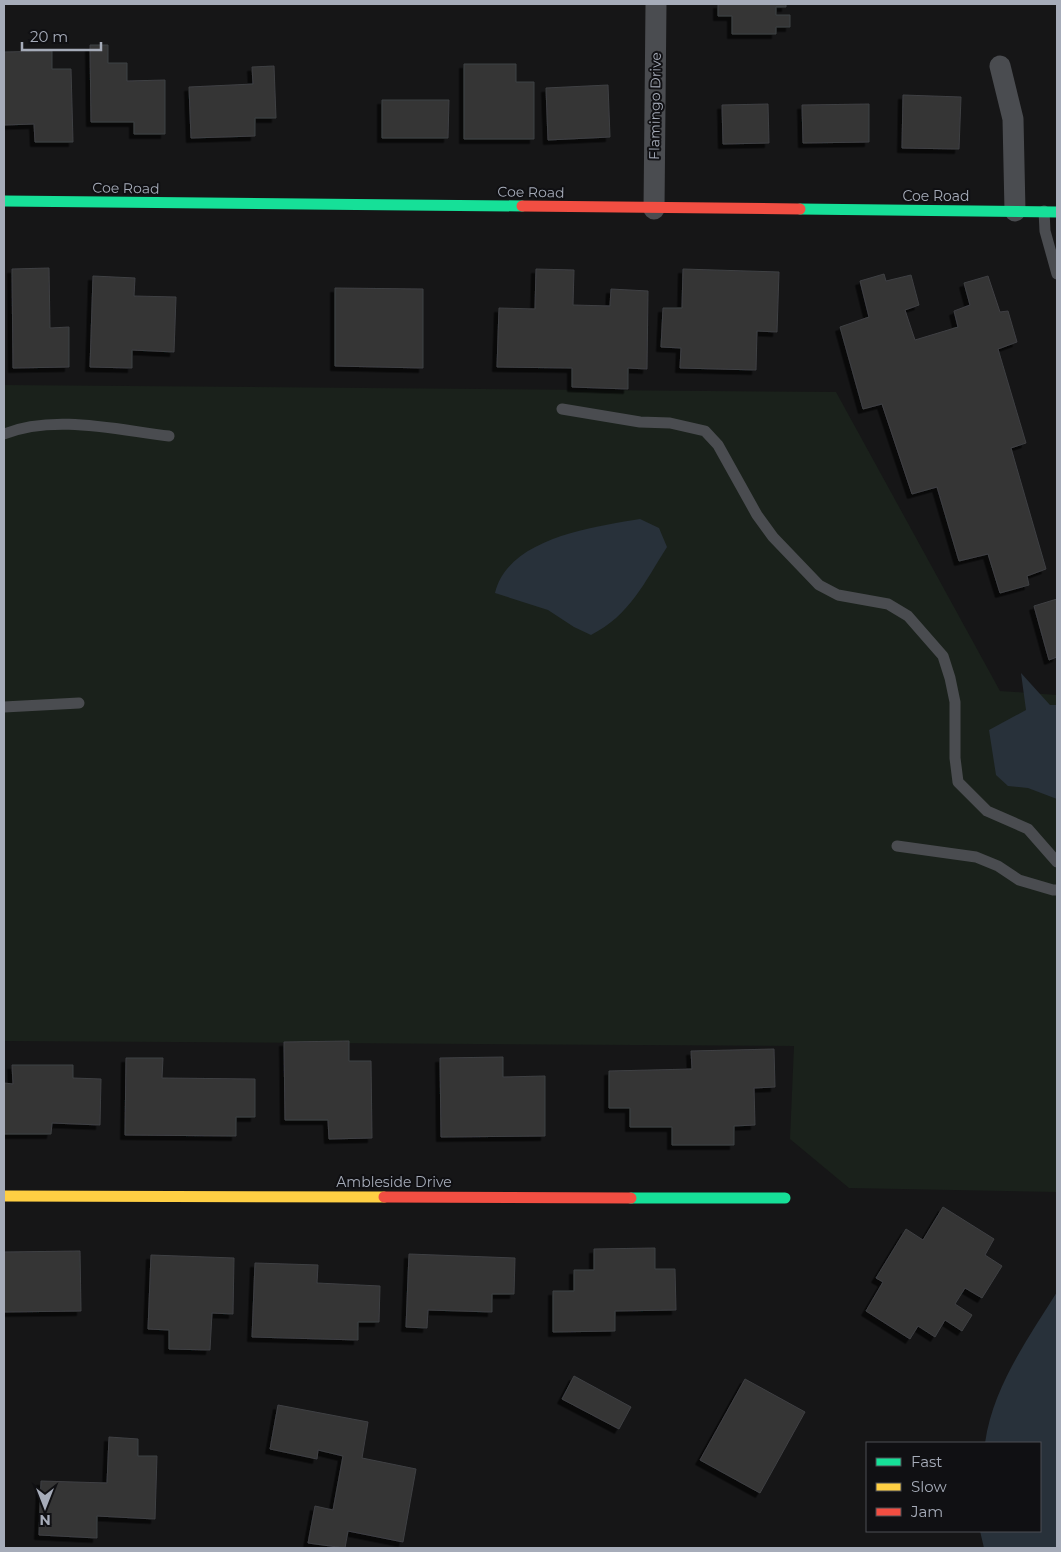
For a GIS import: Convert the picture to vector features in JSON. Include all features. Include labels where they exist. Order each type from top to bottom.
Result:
[{"type":"street","name":"Flamingo Drive","points":[[654,209],[656,4]]},
{"type":"street","points":[[1000,66],[1013,119],[1015,212]]},
{"type":"street","name":"Coe Road","points":[[4,201],[1057,212]]},
{"type":"street","name":"Ambleside Drive","points":[[4,1196],[785,1198]]},
{"type":"lane","points":[[1044,212],[1045,232],[1057,274]]},
{"type":"lane","points":[[562,409],[640,422],[670,423],[704,431],[718,445],[757,515],[772,537],[819,585],[838,595],[888,604],[908,616],[943,656],[950,678],[955,702],[955,758],[958,782],[986,811],[1028,829],[1057,862]]},
{"type":"lane","points":[[4,434],[47,425],[78,425],[169,436]]},
{"type":"lane","points":[[4,708],[79,703]]},
{"type":"lane","points":[[897,846],[976,857],[998,866],[1019,880],[1057,890]]},
{"type":"shaded area","points":[[4,385],[836,392],[1000,691],[1057,695],[1057,1192],[849,1188],[790,1139],[794,1046],[4,1041]]},
{"type":"shaded area","points":[[640,519],[659,528],[667,547],[626,608],[605,627],[591,635],[574,627],[548,610],[495,593],[503,574],[517,559],[534,548],[555,538],[577,531]]},
{"type":"shaded area","points":[[1021,673],[1050,705],[1057,705],[1057,799],[1028,788],[1008,786],[996,775],[989,730],[1026,710]]},
{"type":"shaded area","points":[[1057,1292],[1057,1548],[984,1548],[980,1532],[1041,1532],[1041,1442],[985,1442],[995,1403],[1003,1383],[1023,1346]]},
{"type":"building","points":[[718,4],[786,4],[786,7],[776,7],[776,15],[790,15],[790,27],[776,27],[776,34],[732,34],[732,16],[718,16]]},
{"type":"building","points":[[90,45],[108,45],[108,63],[127,63],[127,81],[165,80],[165,134],[134,134],[134,122],[91,122]]},
{"type":"building","points":[[52,51],[52,69],[71,69],[73,142],[35,142],[34,124],[4,125],[4,52]]},
{"type":"building","points":[[464,64],[516,64],[516,82],[534,82],[534,139],[464,139]]},
{"type":"building","points":[[274,66],[276,118],[255,118],[255,136],[191,138],[189,87],[253,84],[252,67]]},
{"type":"building","points":[[608,85],[610,137],[548,140],[546,88]]},
{"type":"building","points":[[903,95],[961,97],[959,149],[902,148]]},
{"type":"building","points":[[382,100],[449,100],[448,138],[382,138]]},
{"type":"building","points":[[768,104],[769,143],[723,144],[722,105]]},
{"type":"building","points":[[869,104],[869,142],[803,143],[802,105]]},
{"type":"building","points":[[49,268],[50,328],[69,327],[69,367],[13,368],[12,269]]},
{"type":"building","points":[[536,269],[574,270],[573,305],[610,306],[611,289],[648,291],[647,369],[628,368],[628,389],[572,387],[572,368],[497,367],[499,308],[535,309]]},
{"type":"building","points":[[683,269],[779,272],[777,332],[757,331],[756,370],[680,368],[681,348],[661,347],[663,308],[682,308]]},
{"type":"building","points":[[884,274],[886,281],[911,275],[919,305],[905,310],[915,340],[958,327],[954,311],[970,305],[964,283],[988,276],[1000,312],[1008,311],[1017,342],[998,349],[1026,443],[1011,448],[1046,569],[1027,576],[1029,585],[1000,593],[988,554],[959,561],[937,487],[912,494],[882,404],[863,409],[840,327],[869,317],[860,281]]},
{"type":"building","points":[[93,276],[135,278],[134,296],[176,297],[174,352],[132,350],[132,368],[90,367]]},
{"type":"building","points":[[335,288],[423,289],[423,368],[335,366]]},
{"type":"building","points":[[1057,599],[1057,657],[1049,660],[1034,606]]},
{"type":"building","points":[[349,1041],[349,1061],[371,1061],[372,1138],[329,1139],[328,1120],[285,1120],[284,1042]]},
{"type":"building","points":[[774,1049],[775,1087],[754,1088],[755,1125],[734,1126],[734,1145],[672,1145],[672,1127],[630,1127],[630,1108],[609,1108],[609,1071],[692,1069],[691,1051]]},
{"type":"building","points":[[503,1057],[503,1077],[545,1076],[545,1136],[441,1137],[440,1058]]},
{"type":"building","points":[[126,1058],[163,1058],[162,1078],[255,1079],[255,1117],[236,1117],[236,1136],[125,1135]]},
{"type":"building","points":[[12,1065],[73,1065],[73,1078],[101,1079],[100,1125],[52,1123],[51,1134],[4,1134],[4,1083],[13,1084]]},
{"type":"building","points":[[943,1207],[994,1239],[985,1255],[1002,1266],[982,1298],[965,1288],[955,1304],[972,1315],[962,1331],[945,1320],[935,1337],[918,1326],[910,1339],[866,1311],[883,1282],[876,1278],[906,1229],[923,1240]]},
{"type":"building","points":[[655,1248],[655,1269],[675,1269],[676,1310],[615,1311],[615,1331],[553,1332],[553,1291],[574,1291],[574,1270],[594,1270],[594,1249]]},
{"type":"building","points":[[80,1251],[81,1311],[4,1312],[4,1252]]},
{"type":"building","points":[[409,1254],[515,1258],[514,1294],[492,1294],[492,1312],[428,1310],[427,1328],[406,1327]]},
{"type":"building","points":[[151,1255],[234,1258],[233,1314],[212,1313],[210,1350],[169,1349],[169,1330],[148,1329]]},
{"type":"building","points":[[255,1263],[318,1265],[317,1283],[380,1286],[379,1322],[358,1322],[358,1340],[252,1337]]},
{"type":"building","points":[[574,1376],[631,1407],[619,1429],[562,1399]]},
{"type":"building","points":[[745,1379],[805,1412],[760,1493],[700,1460]]},
{"type":"building","points":[[278,1405],[368,1422],[362,1458],[416,1469],[403,1542],[348,1531],[345,1548],[308,1543],[315,1506],[333,1510],[343,1456],[318,1450],[317,1459],[270,1449]]},
{"type":"building","points":[[109,1437],[138,1439],[138,1456],[157,1456],[155,1519],[97,1516],[97,1538],[39,1535],[41,1481],[107,1483]]},
{"type":"traffic: fast","points":[[4,201],[522,206]]},
{"type":"traffic: fast","points":[[800,209],[1057,212]]},
{"type":"traffic: fast","points":[[631,1198],[785,1198]]},
{"type":"traffic: slow","points":[[4,1196],[384,1197]]},
{"type":"traffic: jam","points":[[522,206],[800,209]]},
{"type":"traffic: jam","points":[[384,1197],[631,1198]]}]
